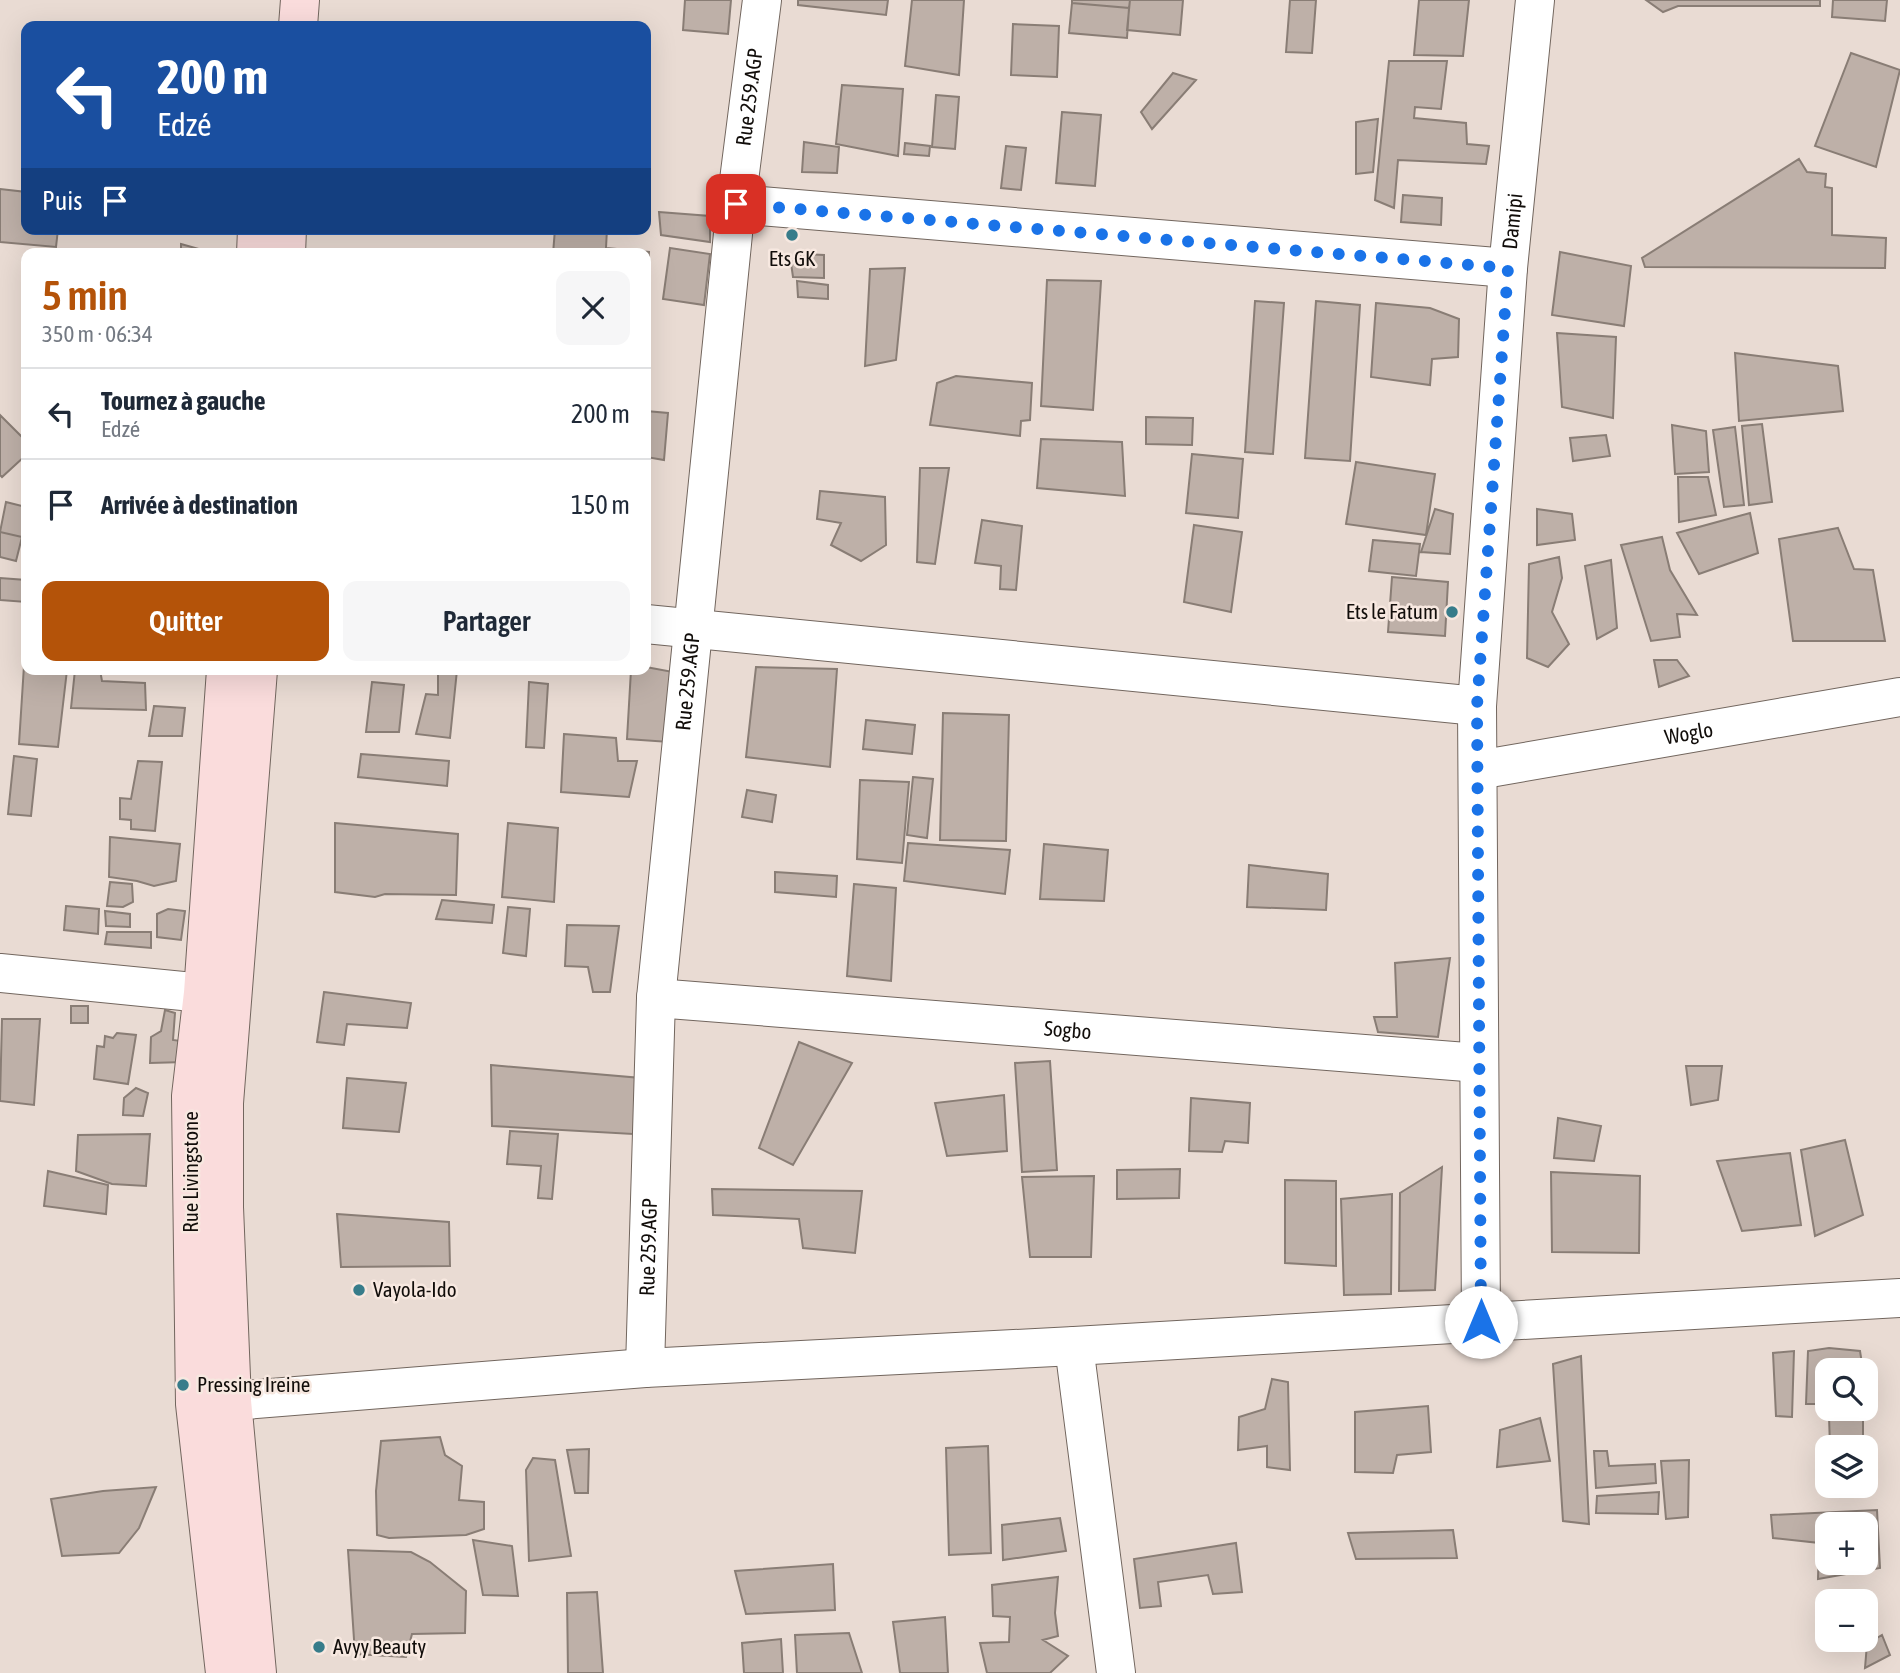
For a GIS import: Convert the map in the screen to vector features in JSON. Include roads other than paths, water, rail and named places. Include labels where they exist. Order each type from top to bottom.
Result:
[{"type":"street","points":[[271,21],[273,0]]},
{"type":"street","points":[[298,21],[300,0]]},
{"type":"street","name":"Rue 259.AGP","points":[[645,1368],[656,998],[736,204],[762,0]]},
{"type":"street","name":"Damipi","points":[[1481,1322],[1477,706],[1508,268],[1535,0]]},
{"type":"street","points":[[736,204],[1508,268]]},
{"type":"street","points":[[651,625],[1477,706]]},
{"type":"street","name":"Rue Livingstone","points":[[226,675],[218,994],[224,1103],[224,1207],[232,1401],[257,1673]]},
{"type":"street","name":"Rue Livingstone","points":[[225,1673],[195,1404],[191,1096],[218,994],[257,675]]},
{"type":"street","name":"Woglo","points":[[1478,771],[1900,697]]},
{"type":"street","points":[[0,973],[218,994]]},
{"type":"street","name":"Sogbo","points":[[656,998],[1479,1063]]},
{"type":"street","points":[[232,1401],[645,1368],[1900,1298]]},
{"type":"street","points":[[1074,1346],[1116,1673]]},
{"type":"place","name":"Ets GK","points":[[792,235]]},
{"type":"place","name":"Ets le Fatum","points":[[1452,612]]},
{"type":"place","name":"Vayola-Ido","points":[[359,1290]]},
{"type":"place","name":"Pressing Ireine","points":[[183,1385]]},
{"type":"place","name":"Avyy Beauty","points":[[319,1647]]}]
